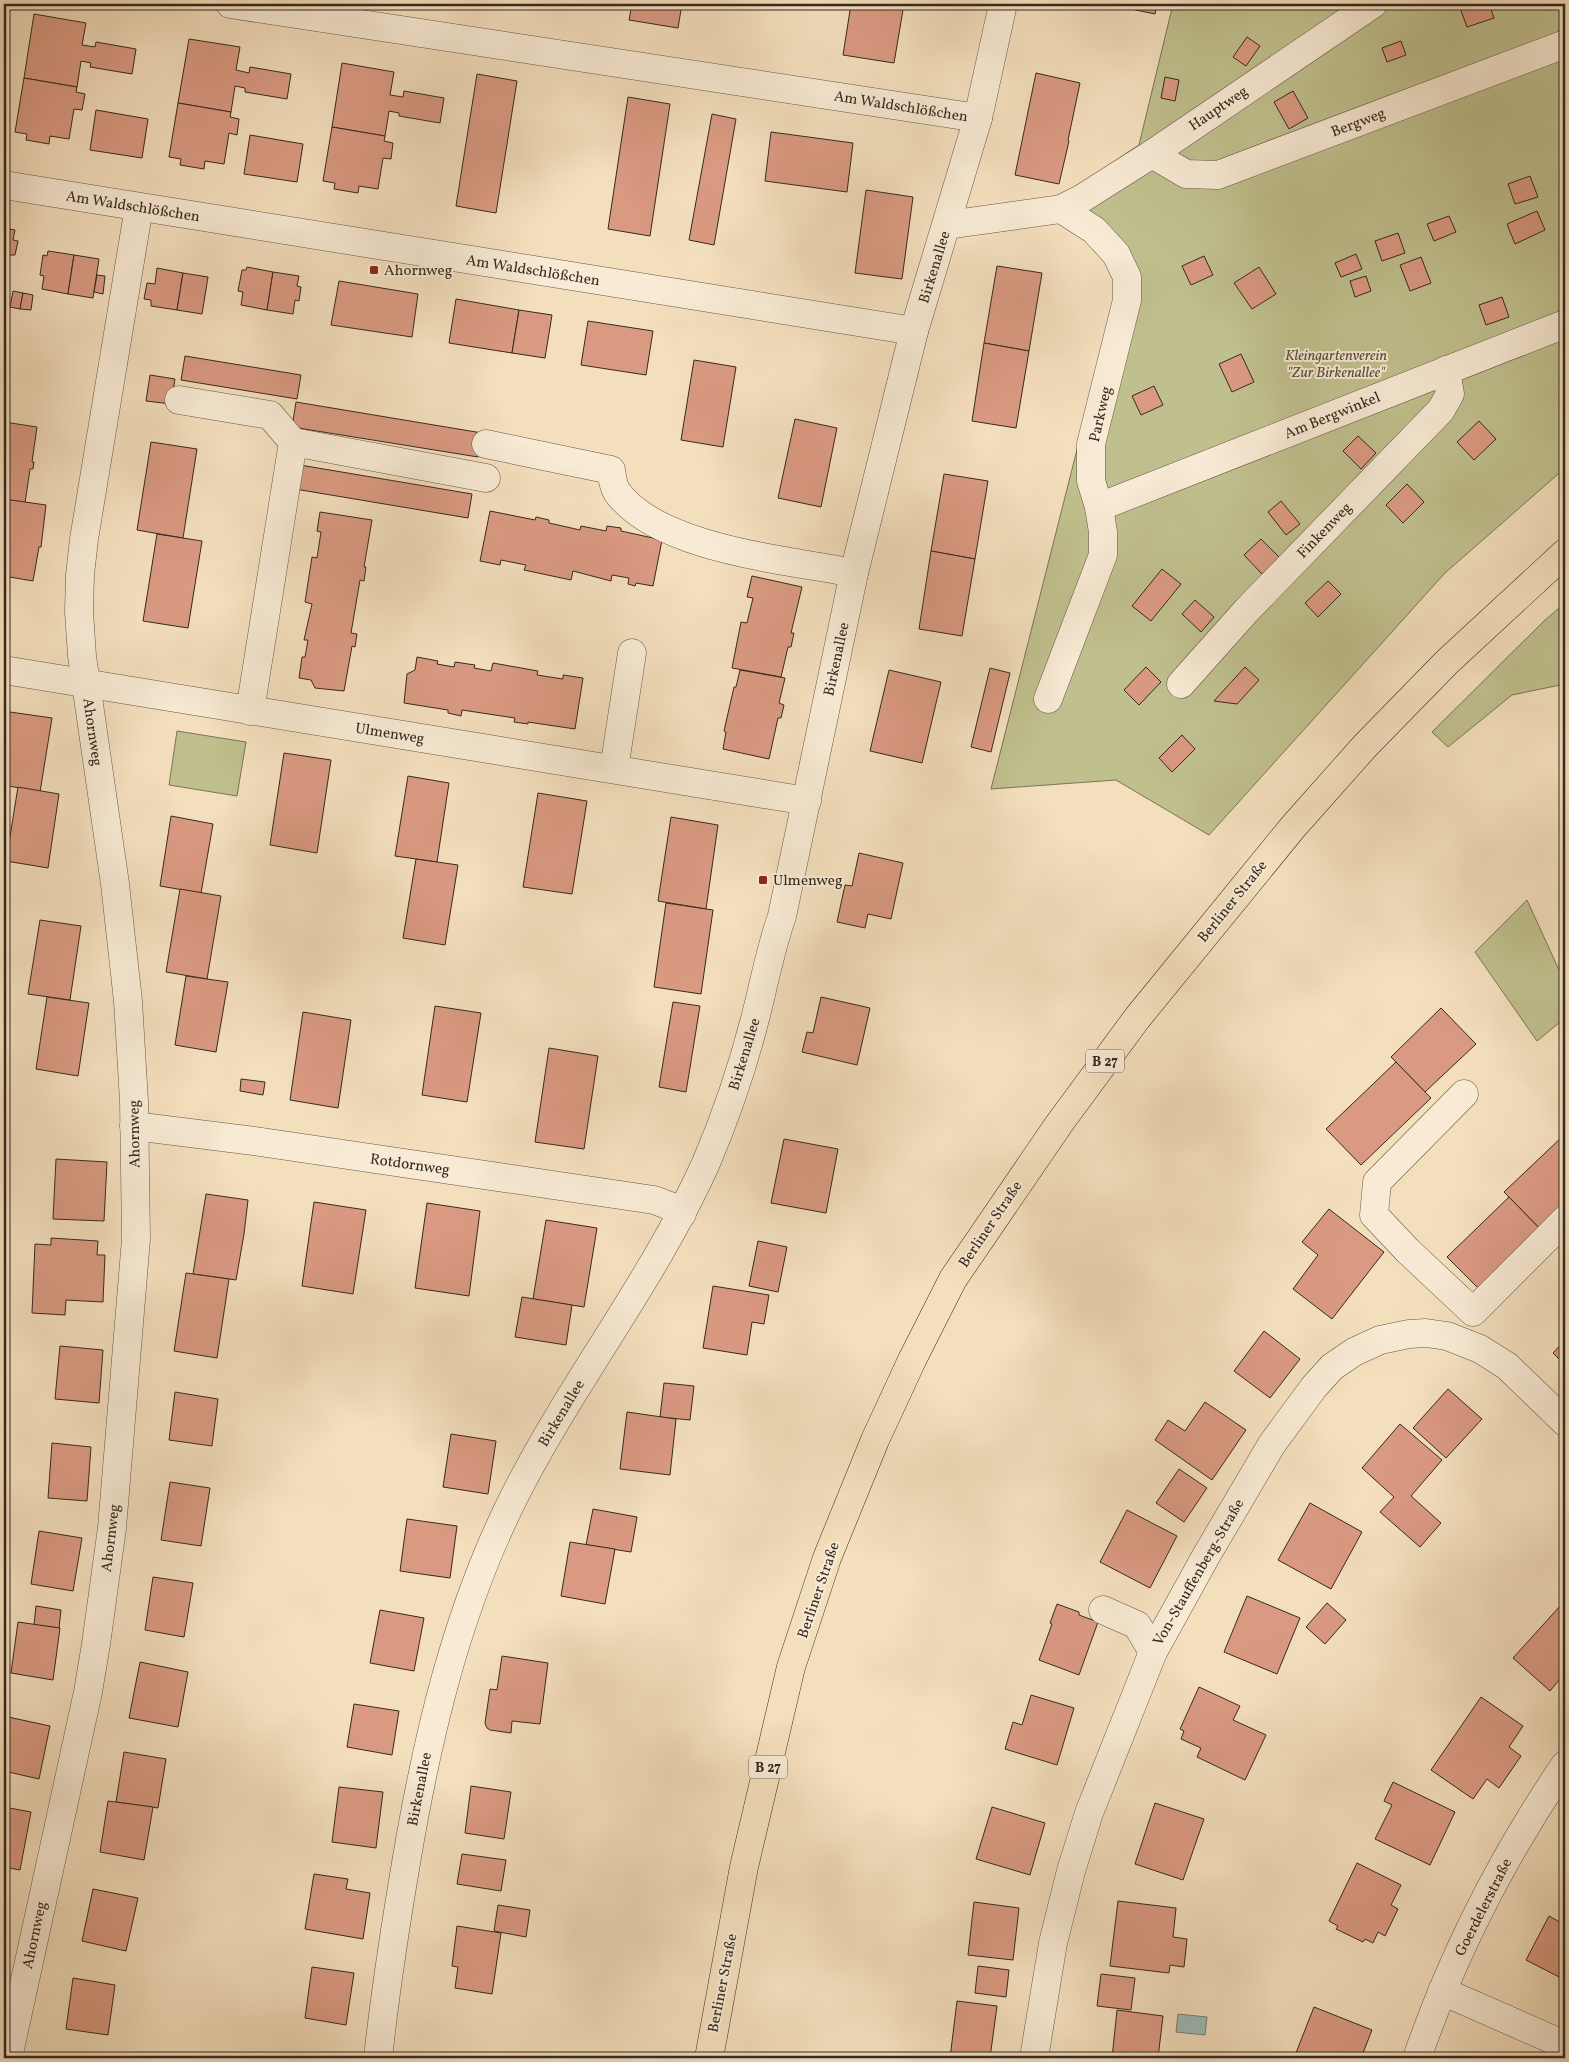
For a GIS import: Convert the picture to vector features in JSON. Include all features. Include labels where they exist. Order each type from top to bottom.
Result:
[{"type":"highway","name":"Berliner Straße","points":[[709,2058],[744,1867],[791,1667],[828,1558],[875,1440],[912,1360],[953,1279],[1058,1124],[1132,1024],[1293,827],[1366,746],[1446,662],[1565,553]]},
{"type":"street","name":"Am Waldschlößchen","points":[[230,4],[978,118]]},
{"type":"street","name":"Birkenallee","points":[[378,2058],[387,1978],[427,1748],[445,1678],[471,1599],[512,1501],[553,1423],[682,1214],[724,1119],[742,1066],[773,941],[782,916],[854,573],[914,331],[978,118],[1003,4]]},
{"type":"street","name":"Hauptweg","points":[[946,225],[1061,209],[1081,199],[1152,154],[1373,4]]},
{"type":"street","name":"Bergweg","points":[[1152,154],[1186,174],[1218,175],[1565,44]]},
{"type":"street","name":"Am Waldschlößchen","points":[[4,185],[914,331]]},
{"type":"street","name":"Ahornweg","points":[[8,2058],[88,1692],[105,1579],[123,1411],[136,1239],[131,1042],[127,993],[115,884],[82,656],[79,612],[80,575],[139,206]]},
{"type":"street","name":"Parkweg","points":[[1048,699],[1103,555],[1103,532],[1099,507],[1091,481],[1091,444],[1127,300],[1127,277],[1116,254],[1094,230],[1061,209]]},
{"type":"street","name":"Am Bergwinkel","points":[[1099,507],[1565,324]]},
{"type":"street","name":"Finkenweg","points":[[1181,684],[1248,610],[1441,410],[1450,394],[1446,370]]},
{"type":"street","points":[[179,400],[270,415],[293,442],[486,478]]},
{"type":"street","points":[[250,711],[293,442]]},
{"type":"street","points":[[486,444],[611,470],[615,490],[638,513],[675,532],[711,545],[854,573]]},
{"type":"street","points":[[614,769],[632,652]]},
{"type":"street","name":"Ulmenweg","points":[[4,670],[807,800]]},
{"type":"street","points":[[1464,1094],[1377,1182],[1374,1216],[1473,1312],[1565,1220]]},
{"type":"street","name":"Rotdornweg","points":[[134,1126],[254,1140],[654,1200],[670,1206],[682,1214]]},
{"type":"street","points":[[1447,1336],[1454,1313],[1462,1302]]},
{"type":"street","name":"Von-Stauffenberg-Straße","points":[[1034,2058],[1053,1943],[1071,1871],[1089,1813],[1153,1652],[1206,1556],[1272,1444],[1314,1387],[1332,1367],[1354,1352],[1380,1340],[1409,1334],[1426,1333],[1447,1336],[1480,1349],[1506,1366],[1565,1422]]},
{"type":"street","points":[[1103,1610],[1137,1625],[1153,1652]]},
{"type":"street","name":"Goerdelerstraße","points":[[1417,2058],[1442,1991],[1483,1900],[1543,1797],[1565,1765]]},
{"type":"street","points":[[1442,1991],[1565,2045]]},
{"type":"green space","name":"Kleingartenverein \"Zur Birkenallee\"","points":[[1173,4],[1565,4],[1565,468],[1445,573],[1209,835],[1116,780],[991,789],[1121,276],[1062,196],[1139,145]]},
{"type":"green space","points":[[1565,603],[1565,684],[1512,695],[1448,747],[1432,732],[1544,621]]},
{"type":"green space","points":[[177,731],[246,742],[237,796],[169,785]]},
{"type":"green space","points":[[1527,900],[1565,983],[1565,1018],[1537,1041],[1475,952]]},
{"type":"water","points":[[1178,2014],[1207,2017],[1205,2035],[1176,2032]]},
{"type":"building","points":[[632,4],[682,4],[678,28],[629,20]]},
{"type":"building","points":[[851,4],[904,4],[894,63],[843,55]]},
{"type":"building","points":[[1107,4],[1157,4],[1155,14]]},
{"type":"building","points":[[1472,4],[1489,4],[1494,18],[1467,27],[1460,8]]},
{"type":"building","points":[[34,14],[86,23],[82,45],[95,47],[96,42],[136,49],[132,74],[90,67],[91,63],[81,61],[77,87],[24,78]]},
{"type":"building","points":[[1247,37],[1260,46],[1246,66],[1233,57]]},
{"type":"building","points":[[189,39],[240,47],[236,70],[249,73],[250,67],[291,74],[287,99],[245,92],[245,88],[235,86],[231,112],[178,103]]},
{"type":"building","points":[[1401,41],[1406,55],[1387,62],[1382,48]]},
{"type":"building","points":[[342,63],[394,72],[390,95],[403,97],[404,91],[444,98],[440,123],[399,116],[399,113],[389,111],[385,136],[332,127]]},
{"type":"building","points":[[1036,73],[1080,83],[1059,184],[1015,175]]},
{"type":"building","points":[[477,74],[517,81],[496,213],[456,206]]},
{"type":"building","points":[[1165,77],[1179,80],[1175,101],[1161,98]]},
{"type":"building","points":[[24,78],[77,87],[76,92],[85,94],[82,110],[74,109],[69,139],[50,136],[49,144],[26,140],[27,134],[15,132]]},
{"type":"building","points":[[1293,91],[1308,118],[1289,129],[1274,102]]},
{"type":"building","points":[[628,97],[670,104],[650,236],[608,229]]},
{"type":"building","points":[[178,103],[231,112],[230,117],[239,119],[237,135],[229,133],[224,164],[205,161],[204,169],[180,165],[181,159],[169,157]]},
{"type":"building","points":[[96,110],[148,119],[142,158],[90,150]]},
{"type":"building","points":[[712,114],[736,119],[714,245],[689,240]]},
{"type":"building","points":[[332,127],[385,136],[384,141],[393,143],[391,159],[383,158],[378,189],[359,186],[358,193],[334,189],[335,183],[323,181]]},
{"type":"building","points":[[771,132],[853,143],[847,192],[765,181]]},
{"type":"building","points":[[250,135],[303,144],[297,182],[244,174]]},
{"type":"building","points":[[1530,176],[1538,197],[1515,204],[1508,184]]},
{"type":"building","points":[[866,190],[913,197],[902,279],[855,273]]},
{"type":"building","points":[[1537,211],[1545,230],[1515,244],[1507,224]]},
{"type":"building","points":[[1449,216],[1456,232],[1434,241],[1427,224]]},
{"type":"building","points":[[4,228],[15,230],[13,240],[18,241],[15,255],[10,255],[8,268],[4,267]]},
{"type":"building","points":[[1398,233],[1405,253],[1382,261],[1375,241]]},
{"type":"building","points":[[48,251],[74,255],[68,294],[42,289],[44,276],[40,275],[43,255],[47,256]]},
{"type":"building","points":[[1356,254],[1362,269],[1341,277],[1335,263]]},
{"type":"building","points":[[74,255],[99,259],[93,298],[68,294]]},
{"type":"building","points":[[1204,256],[1213,275],[1191,285],[1182,266]]},
{"type":"building","points":[[1421,257],[1431,283],[1410,291],[1400,265]]},
{"type":"building","points":[[997,266],[1042,273],[1029,351],[984,343]]},
{"type":"building","points":[[247,267],[273,272],[267,310],[241,305],[243,292],[238,291],[242,270],[246,270]]},
{"type":"building","points":[[1259,267],[1276,294],[1252,309],[1234,283]]},
{"type":"building","points":[[157,268],[183,273],[177,310],[151,306],[151,300],[144,299],[147,283],[155,284]]},
{"type":"building","points":[[273,272],[299,276],[297,286],[301,287],[299,301],[295,300],[293,314],[267,310]]},
{"type":"building","points":[[183,273],[208,277],[202,314],[177,310]]},
{"type":"building","points":[[97,275],[105,276],[103,294],[94,292]]},
{"type":"building","points":[[1366,276],[1371,291],[1355,297],[1350,281]]},
{"type":"building","points":[[339,281],[418,294],[412,337],[331,325]]},
{"type":"building","points":[[13,291],[23,293],[20,309],[10,307]]},
{"type":"building","points":[[23,293],[33,295],[31,310],[20,309]]},
{"type":"building","points":[[1502,297],[1509,317],[1486,325],[1479,305]]},
{"type":"building","points":[[456,299],[519,310],[512,353],[449,343]]},
{"type":"building","points":[[519,310],[552,315],[545,358],[512,353]]},
{"type":"building","points":[[588,321],[653,331],[646,375],[581,365]]},
{"type":"building","points":[[984,343],[1029,351],[1016,428],[972,421]]},
{"type":"building","points":[[1241,354],[1254,382],[1232,392],[1219,364]]},
{"type":"building","points":[[185,356],[301,375],[297,399],[181,380]]},
{"type":"building","points":[[694,360],[736,367],[723,447],[681,440]]},
{"type":"building","points":[[150,375],[175,379],[171,404],[146,401]]},
{"type":"building","points":[[1154,386],[1163,405],[1141,415],[1132,396]]},
{"type":"building","points":[[296,402],[482,433],[478,457],[292,427]]},
{"type":"building","points":[[795,419],[837,428],[821,507],[778,498]]},
{"type":"building","points":[[1479,421],[1496,439],[1474,460],[1457,442]]},
{"type":"building","points":[[4,422],[37,427],[32,462],[34,462],[33,469],[30,469],[25,503],[4,499]]},
{"type":"building","points":[[1358,436],[1376,453],[1361,469],[1343,451]]},
{"type":"building","points":[[151,442],[197,449],[183,538],[137,530]]},
{"type":"building","points":[[300,465],[472,494],[468,518],[295,489]]},
{"type":"building","points":[[944,474],[988,481],[975,559],[931,551]]},
{"type":"building","points":[[1407,484],[1424,502],[1403,523],[1386,505]]},
{"type":"building","points":[[4,499],[46,505],[41,547],[39,547],[33,581],[4,576]]},
{"type":"building","points":[[1281,501],[1300,524],[1286,535],[1268,512]]},
{"type":"building","points":[[490,511],[535,520],[536,517],[549,520],[549,523],[580,530],[581,526],[606,531],[607,526],[621,528],[621,531],[662,540],[653,586],[636,583],[635,586],[628,584],[629,578],[612,575],[611,581],[573,571],[571,580],[524,570],[526,565],[501,560],[500,565],[480,561]]},
{"type":"building","points":[[320,512],[372,520],[364,567],[366,567],[364,581],[360,580],[351,633],[357,634],[355,647],[352,646],[344,691],[315,688],[311,680],[299,678],[302,657],[305,657],[308,640],[304,640],[312,604],[305,602],[312,557],[317,558],[321,532],[317,531]]},
{"type":"building","points":[[157,534],[202,541],[188,628],[143,621]]},
{"type":"building","points":[[1261,539],[1279,557],[1262,574],[1244,555]]},
{"type":"building","points":[[931,551],[975,559],[962,636],[919,629]]},
{"type":"building","points":[[1162,569],[1181,584],[1151,621],[1132,606]]},
{"type":"building","points":[[752,576],[802,587],[791,633],[794,633],[791,647],[788,647],[781,677],[732,668],[741,622],[747,623],[753,598],[747,597]]},
{"type":"building","points":[[1328,581],[1341,594],[1318,617],[1305,603]]},
{"type":"building","points":[[1195,600],[1214,617],[1201,632],[1182,614]]},
{"type":"building","points":[[417,657],[438,661],[437,664],[454,667],[455,662],[475,665],[474,668],[491,671],[493,663],[538,671],[537,675],[563,679],[563,675],[583,678],[575,729],[528,722],[528,724],[514,722],[515,718],[462,710],[461,716],[448,713],[448,710],[404,703],[407,674],[415,670]]},
{"type":"building","points":[[1146,667],[1161,682],[1139,705],[1124,690]]},
{"type":"building","points":[[1245,667],[1259,680],[1237,704],[1214,701]]},
{"type":"building","points":[[990,668],[1010,673],[991,752],[971,747]]},
{"type":"building","points":[[740,670],[785,678],[779,703],[784,705],[781,718],[778,718],[769,759],[723,749],[726,732],[724,731]]},
{"type":"building","points":[[889,670],[941,682],[922,763],[870,751]]},
{"type":"building","points":[[10,712],[52,718],[40,792],[4,785],[4,752]]},
{"type":"building","points":[[1182,735],[1195,749],[1172,772],[1159,758]]},
{"type":"building","points":[[284,753],[331,760],[317,853],[270,845]]},
{"type":"building","points":[[408,776],[449,783],[437,862],[395,856]]},
{"type":"building","points":[[18,787],[59,794],[48,868],[6,861]]},
{"type":"building","points":[[538,793],[587,801],[572,894],[523,887]]},
{"type":"building","points":[[171,816],[213,824],[201,893],[160,886]]},
{"type":"building","points":[[671,817],[718,825],[706,909],[658,901]]},
{"type":"building","points":[[859,853],[903,863],[891,919],[868,914],[865,928],[837,922],[845,885],[852,886]]},
{"type":"building","points":[[416,859],[458,865],[445,945],[403,938]]},
{"type":"building","points":[[180,889],[221,896],[207,979],[166,972]]},
{"type":"building","points":[[666,903],[713,910],[701,994],[654,987]]},
{"type":"building","points":[[40,920],[81,926],[70,1000],[28,994]]},
{"type":"building","points":[[186,976],[228,982],[216,1052],[175,1045]]},
{"type":"building","points":[[47,997],[89,1003],[78,1076],[36,1069]]},
{"type":"building","points":[[821,997],[870,1008],[857,1065],[802,1052],[807,1032],[813,1033]]},
{"type":"building","points":[[673,1002],[700,1006],[686,1092],[659,1087]]},
{"type":"building","points":[[435,1006],[481,1013],[467,1102],[422,1095]]},
{"type":"building","points":[[1441,1008],[1476,1044],[1425,1092],[1391,1057]]},
{"type":"building","points":[[303,1012],[351,1020],[338,1108],[290,1100]]},
{"type":"building","points":[[549,1048],[598,1056],[584,1149],[535,1142]]},
{"type":"building","points":[[1396,1062],[1431,1098],[1361,1165],[1326,1129]]},
{"type":"building","points":[[241,1079],[265,1082],[263,1095],[240,1091]]},
{"type":"building","points":[[1563,1136],[1565,1138],[1565,1203],[1539,1228],[1504,1192]]},
{"type":"building","points":[[784,1139],[838,1149],[826,1213],[771,1203]]},
{"type":"building","points":[[56,1159],[107,1162],[104,1221],[53,1219]]},
{"type":"building","points":[[206,1194],[248,1200],[236,1280],[193,1274]]},
{"type":"building","points":[[1509,1197],[1544,1233],[1483,1293],[1447,1257]]},
{"type":"building","points":[[314,1202],[366,1210],[353,1294],[302,1286]]},
{"type":"building","points":[[427,1203],[480,1211],[469,1296],[415,1288]]},
{"type":"building","points":[[1329,1209],[1384,1252],[1332,1319],[1293,1289],[1318,1255],[1302,1242]]},
{"type":"building","points":[[546,1220],[597,1228],[584,1307],[533,1299]]},
{"type":"building","points":[[51,1238],[98,1241],[97,1255],[105,1255],[103,1302],[66,1300],[65,1315],[32,1313],[35,1244],[51,1245]]},
{"type":"building","points":[[758,1241],[787,1247],[778,1292],[749,1286]]},
{"type":"building","points":[[186,1273],[229,1279],[217,1358],[174,1351]]},
{"type":"building","points":[[713,1286],[769,1295],[764,1324],[752,1322],[747,1355],[703,1348]]},
{"type":"building","points":[[522,1297],[572,1305],[566,1345],[515,1337]]},
{"type":"building","points":[[1264,1331],[1300,1359],[1270,1398],[1234,1371]]},
{"type":"building","points":[[1565,1340],[1565,1365],[1553,1353]]},
{"type":"building","points":[[60,1346],[103,1350],[99,1403],[55,1399]]},
{"type":"building","points":[[664,1383],[694,1386],[690,1420],[660,1417]]},
{"type":"building","points":[[1448,1389],[1482,1419],[1446,1458],[1413,1428]]},
{"type":"building","points":[[175,1392],[218,1399],[212,1446],[169,1440]]},
{"type":"building","points":[[1205,1402],[1246,1430],[1212,1480],[1155,1440],[1168,1420],[1185,1431]]},
{"type":"building","points":[[627,1412],[676,1419],[670,1475],[620,1469]]},
{"type":"building","points":[[1400,1424],[1442,1460],[1411,1496],[1441,1523],[1420,1547],[1380,1512],[1394,1497],[1362,1468]]},
{"type":"building","points":[[451,1434],[496,1441],[488,1494],[443,1487]]},
{"type":"building","points":[[52,1443],[91,1447],[87,1501],[48,1498]]},
{"type":"building","points":[[1179,1469],[1207,1488],[1184,1522],[1156,1503]]},
{"type":"building","points":[[170,1482],[210,1488],[201,1546],[161,1540]]},
{"type":"building","points":[[1310,1503],[1362,1532],[1331,1589],[1278,1560]]},
{"type":"building","points":[[593,1509],[637,1517],[631,1552],[586,1545]]},
{"type":"building","points":[[1127,1510],[1177,1536],[1150,1588],[1100,1562]]},
{"type":"building","points":[[407,1519],[457,1526],[450,1578],[400,1571]]},
{"type":"building","points":[[39,1531],[82,1538],[73,1591],[31,1584]]},
{"type":"building","points":[[570,1542],[615,1549],[605,1604],[561,1596]]},
{"type":"building","points":[[153,1577],[193,1583],[184,1637],[145,1630]]},
{"type":"building","points":[[1247,1596],[1300,1618],[1277,1674],[1224,1652]]},
{"type":"building","points":[[1327,1603],[1346,1620],[1325,1644],[1306,1627]]},
{"type":"building","points":[[1057,1604],[1079,1612],[1079,1615],[1098,1622],[1079,1675],[1039,1660]]},
{"type":"building","points":[[1561,1605],[1565,1608],[1565,1673],[1550,1691],[1513,1658]]},
{"type":"building","points":[[36,1606],[61,1610],[59,1628],[34,1625]]},
{"type":"building","points":[[380,1610],[424,1618],[414,1671],[370,1663]]},
{"type":"building","points":[[18,1622],[60,1628],[53,1680],[11,1673]]},
{"type":"building","points":[[502,1656],[548,1663],[540,1724],[512,1721],[511,1733],[487,1728],[485,1723],[490,1689],[497,1690]]},
{"type":"building","points":[[140,1662],[188,1672],[178,1727],[129,1718]]},
{"type":"building","points":[[1199,1687],[1240,1706],[1233,1720],[1266,1735],[1245,1780],[1197,1757],[1201,1748],[1181,1739],[1184,1731],[1180,1729]]},
{"type":"building","points":[[1031,1695],[1074,1708],[1057,1765],[1005,1749],[1013,1722],[1022,1725]]},
{"type":"building","points":[[1481,1697],[1523,1726],[1509,1747],[1521,1756],[1499,1788],[1487,1779],[1473,1799],[1431,1770]]},
{"type":"building","points":[[354,1704],[399,1711],[392,1755],[347,1747]]},
{"type":"building","points":[[8,1717],[50,1726],[39,1779],[4,1771],[4,1735]]},
{"type":"building","points":[[124,1752],[166,1759],[158,1808],[116,1802]]},
{"type":"building","points":[[1393,1782],[1455,1812],[1430,1865],[1375,1839],[1392,1805],[1384,1801]]},
{"type":"building","points":[[471,1786],[511,1792],[504,1839],[465,1833]]},
{"type":"building","points":[[339,1787],[383,1792],[376,1848],[332,1842]]},
{"type":"building","points":[[108,1801],[153,1807],[144,1860],[100,1852]]},
{"type":"building","points":[[1155,1803],[1204,1819],[1183,1880],[1135,1864]]},
{"type":"building","points":[[4,1807],[31,1812],[20,1870],[4,1867]]},
{"type":"building","points":[[992,1807],[1045,1823],[1030,1875],[976,1859]]},
{"type":"building","points":[[462,1854],[506,1860],[501,1891],[457,1884]]},
{"type":"building","points":[[1357,1863],[1401,1885],[1391,1905],[1398,1909],[1385,1936],[1378,1932],[1373,1943],[1365,1939],[1363,1942],[1336,1929],[1338,1926],[1329,1921]]},
{"type":"building","points":[[314,1874],[348,1879],[346,1889],[370,1893],[363,1939],[305,1929]]},
{"type":"building","points":[[93,1889],[138,1898],[126,1951],[82,1941]]},
{"type":"building","points":[[1118,1901],[1176,1908],[1173,1937],[1187,1939],[1184,1967],[1170,1965],[1169,1973],[1110,1966]]},
{"type":"building","points":[[974,1902],[1019,1908],[1013,1960],[968,1955]]},
{"type":"building","points":[[498,1905],[530,1910],[526,1937],[494,1931]]},
{"type":"building","points":[[1549,1916],[1565,1925],[1565,1980],[1526,1960]]},
{"type":"building","points":[[457,1926],[501,1933],[492,1994],[455,1988],[458,1967],[452,1966]]},
{"type":"building","points":[[978,1966],[1009,1970],[1006,1997],[975,1993]]},
{"type":"building","points":[[312,1967],[354,1973],[346,2025],[305,2018]]},
{"type":"building","points":[[1101,1974],[1135,1978],[1131,2010],[1097,2006]]},
{"type":"building","points":[[73,1978],[115,1985],[108,2035],[66,2029]]},
{"type":"building","points":[[957,2001],[997,2006],[990,2058],[950,2058]]},
{"type":"building","points":[[1314,2007],[1372,2030],[1361,2058],[1294,2058]]},
{"type":"building","points":[[1117,2010],[1163,2016],[1158,2058],[1112,2058]]},
{"type":"place","name":"Ahornweg","points":[[374,270]]},
{"type":"place","name":"Ulmenweg","points":[[763,880]]}]
